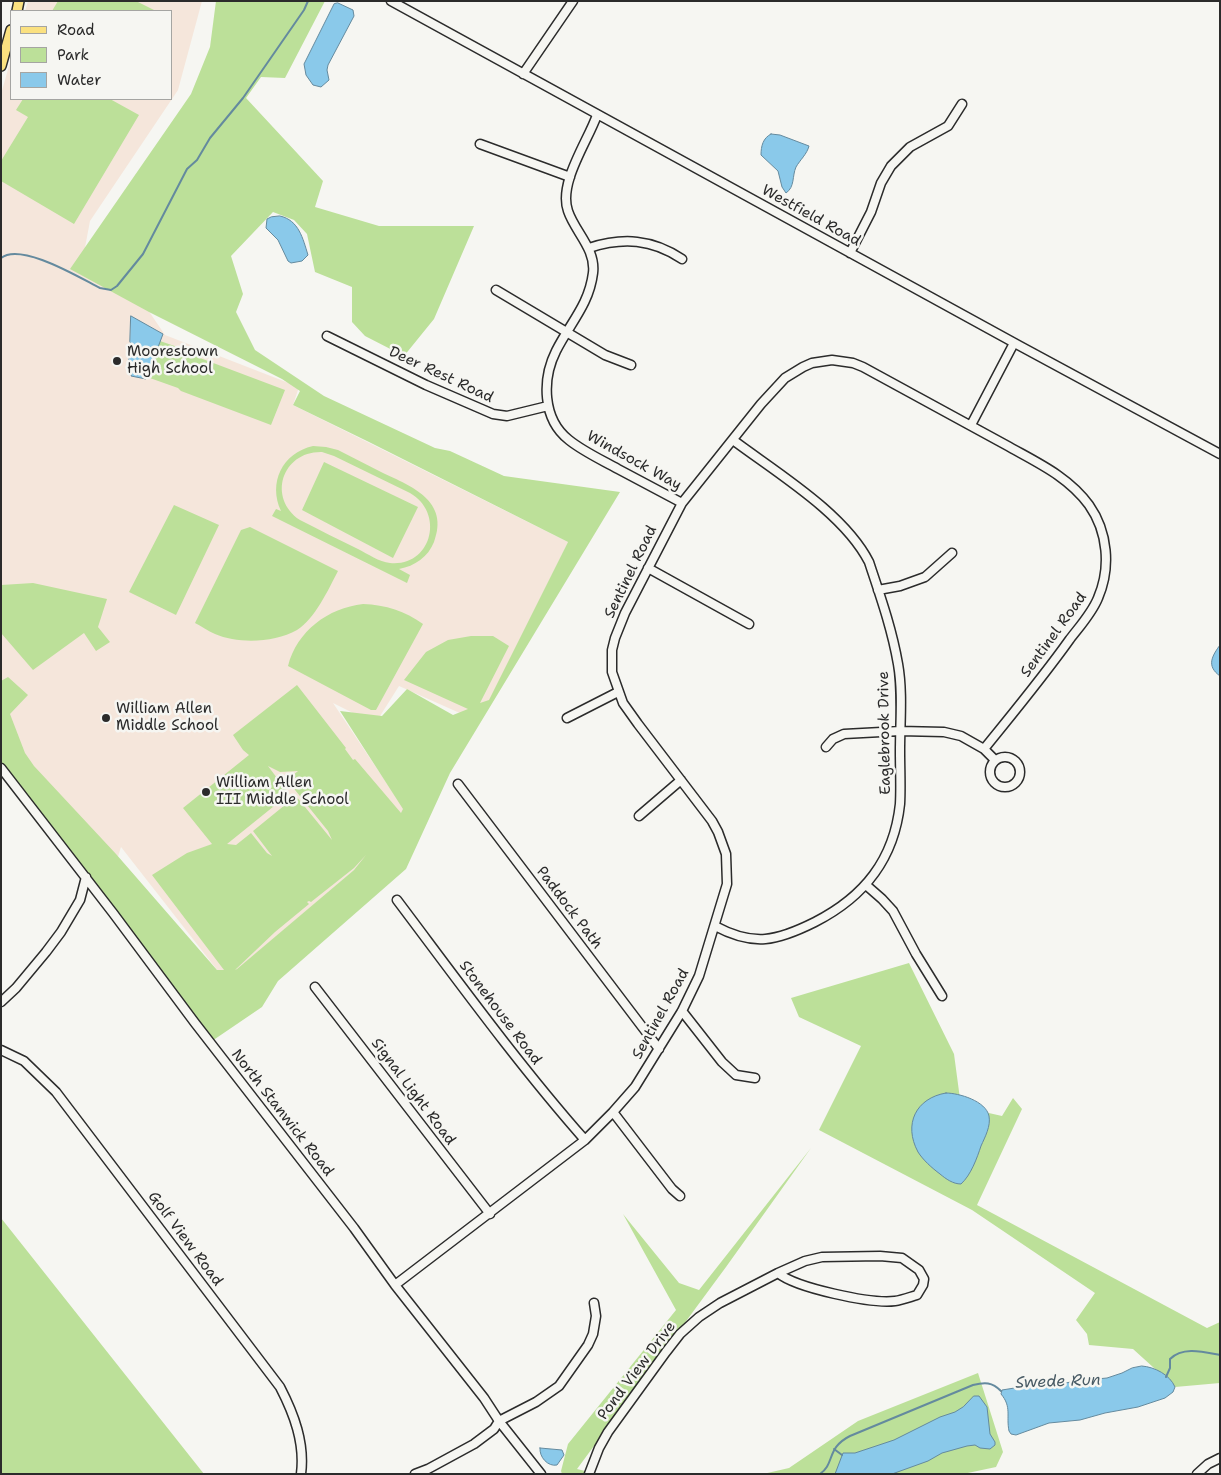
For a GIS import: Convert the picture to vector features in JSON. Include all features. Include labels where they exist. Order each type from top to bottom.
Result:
[{"type":"main road","points":[[1,66],[10,34]]},
{"type":"street","name":"Westfield Road","points":[[391,1],[1014,344],[1220,454]]},
{"type":"street","points":[[522,74],[573,1]]},
{"type":"street","points":[[850,253],[871,212],[881,183],[891,166],[910,147],[948,126],[962,104]]},
{"type":"street","name":"Windsock Way","points":[[598,115],[570,176],[566,197],[568,211],[589,248],[594,267],[591,288],[548,369],[546,388],[548,406],[555,424],[568,439],[596,457],[682,503]]},
{"type":"street","points":[[480,144],[570,176]]},
{"type":"street","points":[[589,248],[622,240],[641,242],[659,246],[682,259]]},
{"type":"street","points":[[496,290],[605,355],[631,365]]},
{"type":"street","name":"Deer Rest Road","points":[[327,336],[426,385],[493,414],[507,416],[548,406]]},
{"type":"street","points":[[971,425],[1014,344]]},
{"type":"street","name":"Sentinel Road","points":[[395,1285],[585,1140],[613,1112],[635,1087],[682,1011],[699,976],[727,884],[728,865],[726,854],[712,821],[638,724],[618,692],[612,672],[612,650],[625,613],[682,503],[784,378],[803,367],[812,363],[832,360],[863,368],[971,425],[1058,475],[1075,488],[1098,520],[1104,538],[1106,558],[1104,578],[1098,599],[1057,657],[984,749]]},
{"type":"street","name":"Eaglebrook Drive","points":[[715,926],[731,934],[753,940],[764,940],[785,935],[832,913],[866,885],[883,861],[896,827],[900,803],[898,665],[892,632],[869,562],[846,528],[733,440]]},
{"type":"street","points":[[878,590],[900,586],[925,577],[952,553]]},
{"type":"street","points":[[648,568],[749,624]]},
{"type":"street","points":[[567,718],[618,692]]},
{"type":"street","points":[[826,747],[833,739],[844,734],[900,731],[944,732],[961,736],[984,749],[995,760]]},
{"type":"street","name":"North Stanwick Road","points":[[1,768],[541,1474]]},
{"type":"street","points":[[639,816],[681,780]]},
{"type":"street","name":"Paddock Path","points":[[458,784],[659,1048]]},
{"type":"street","points":[[1,1002],[16,988],[61,932],[80,900],[86,877]]},
{"type":"street","points":[[866,885],[893,912],[942,996]]},
{"type":"street","name":"Stonehouse Road","points":[[397,900],[515,1055],[585,1140]]},
{"type":"street","name":"Signal Light Road","points":[[316,987],[490,1214]]},
{"type":"street","points":[[682,1011],[722,1062],[736,1075],[755,1078]]},
{"type":"street","name":"Golf View Road","points":[[1,1050],[24,1061],[56,1092],[280,1387],[293,1412],[300,1446],[301,1474]]},
{"type":"street","points":[[613,1112],[680,1196]]},
{"type":"street","name":"Pond View Drive","points":[[589,1474],[599,1448],[608,1432],[680,1334],[698,1317],[720,1303],[778,1273],[805,1261],[822,1257],[880,1256],[902,1258],[919,1270],[924,1279],[923,1286],[917,1295],[894,1301],[874,1301],[799,1284],[784,1278],[778,1273]]},
{"type":"street","points":[[415,1474],[474,1444],[494,1429],[500,1421],[536,1402],[559,1386],[588,1345],[593,1334],[596,1316],[594,1303]]},
{"type":"street","points":[[1198,1474],[1208,1464],[1220,1458]]},
{"type":"shaded area","name":"Moorestown High School","points":[[28,1],[202,1],[178,90],[172,99],[172,10],[25,10]]},
{"type":"shaded area","name":"Moorestown High School","points":[[10,62],[10,100],[171,100],[90,221],[80,274],[146,307],[165,335],[299,387],[293,405],[568,542],[480,722],[399,686],[375,724],[333,703],[408,815],[359,866],[225,980],[121,847],[104,902],[1,768],[1,94]]},
{"type":"green space","points":[[58,1],[136,1],[154,10],[53,10]]},
{"type":"green space","points":[[216,1],[325,1],[285,78],[261,77],[246,98],[323,181],[315,207],[379,226],[474,226],[434,319],[404,356],[365,336],[352,322],[352,287],[315,272],[307,234],[294,220],[273,212],[231,256],[243,294],[236,312],[255,350],[324,396],[435,448],[450,451],[504,476],[620,492],[450,773],[406,869],[278,981],[262,1007],[212,1041],[1,767],[1,681],[8,677],[28,695],[10,714],[25,753],[34,766],[116,854],[217,970],[224,970],[152,875],[187,853],[212,844],[183,808],[249,755],[243,750],[233,735],[297,685],[346,748],[353,760],[355,759],[401,813],[403,809],[340,711],[382,716],[407,689],[453,715],[468,709],[404,680],[426,652],[448,640],[471,636],[493,636],[509,646],[480,703],[489,700],[568,542],[293,405],[300,391],[282,379],[149,312],[70,269],[191,94],[210,47]],"holes":[[[268,766],[280,772],[298,771],[287,780],[328,831],[332,840],[296,796],[253,831],[272,856],[267,853],[251,833],[236,845],[227,844],[289,794]],[[366,855],[354,870],[235,970],[275,932],[309,904],[307,902],[311,902],[354,868]]]},
{"type":"green space","points":[[22,100],[112,100],[139,115],[74,224],[1,181],[1,161],[28,117],[16,110]]},
{"type":"green space","points":[[160,341],[195,353],[200,358],[285,390],[271,425],[147,377]]},
{"type":"green space","points":[[313,446],[338,450],[405,484],[425,497],[437,516],[438,528],[434,542],[425,556],[410,566],[399,569],[410,575],[407,583],[272,516],[276,509],[281,511],[276,490],[280,471],[293,455]],"holes":[[[322,452],[410,493],[421,502],[428,513],[429,537],[424,548],[416,557],[404,562],[390,563],[382,561],[300,520],[290,511],[284,500],[282,489],[284,477],[289,467],[297,459],[308,454]]]},
{"type":"green space","points":[[324,462],[418,507],[393,558],[302,510]]},
{"type":"green space","points":[[174,505],[219,525],[176,615],[129,592]]},
{"type":"green space","points":[[250,527],[338,571],[310,619],[297,630],[278,638],[245,641],[215,634],[195,623],[241,530]]},
{"type":"green space","points":[[33,583],[107,599],[98,627],[110,642],[96,651],[84,633],[33,670],[1,633],[1,585]]},
{"type":"green space","points":[[363,604],[395,610],[423,624],[376,710],[371,710],[288,666],[292,653],[299,642],[316,623],[338,610]]},
{"type":"green space","points":[[909,963],[954,1054],[960,1099],[980,1111],[1002,1116],[1013,1098],[1022,1109],[977,1205],[1207,1328],[1220,1322],[1220,1383],[1175,1387],[1133,1349],[1089,1345],[1087,1334],[1076,1320],[1095,1293],[972,1210],[819,1130],[861,1046],[799,1017],[791,998]]},
{"type":"green space","points":[[811,1148],[577,1469],[597,1474],[562,1474],[561,1471],[568,1444],[676,1310],[623,1214],[679,1283],[699,1290]]},
{"type":"green space","points":[[1,1218],[204,1474],[1,1474]]},
{"type":"green space","points":[[978,1373],[1003,1452],[996,1467],[963,1474],[763,1474],[789,1468],[858,1421]]},
{"type":"water","points":[[338,3],[353,10],[354,16],[328,65],[329,80],[321,87],[313,85],[306,75],[304,64],[334,4]]},
{"type":"water","points":[[771,134],[780,135],[809,146],[796,167],[792,185],[786,193],[782,187],[778,171],[761,155],[763,143]]},
{"type":"water","points":[[280,216],[292,222],[299,231],[308,255],[302,261],[291,263],[288,261],[278,240],[266,228],[267,219]]},
{"type":"water","points":[[131,316],[163,334],[146,379],[131,376],[132,369],[127,367],[132,345],[130,342]]},
{"type":"water","points":[[1220,645],[1220,676],[1213,668],[1212,661]]},
{"type":"water","points":[[946,1093],[958,1094],[978,1102],[987,1111],[989,1116],[987,1131],[976,1161],[961,1184],[947,1179],[925,1161],[918,1152],[912,1132],[912,1122],[920,1106],[927,1100]]},
{"type":"water","points":[[1142,1366],[1152,1368],[1166,1375],[1175,1387],[1173,1392],[1165,1398],[1138,1407],[1080,1420],[1049,1423],[1016,1435],[1011,1434],[1009,1431],[1008,1407],[1001,1394],[1002,1390],[1027,1386],[1043,1388],[1075,1381],[1107,1378]]},
{"type":"water","points":[[974,1396],[979,1396],[987,1407],[990,1434],[995,1442],[995,1445],[990,1449],[980,1448],[975,1445],[967,1446],[942,1453],[928,1461],[892,1474],[835,1474],[843,1453],[855,1453],[894,1440],[940,1417],[955,1412]]},
{"type":"water","points":[[540,1448],[562,1450],[564,1455],[557,1465],[550,1464],[543,1458]]},
{"type":"waterway","points":[[1,258],[10,254],[36,258],[100,288],[111,290],[117,286],[143,254],[187,169],[197,160],[210,138],[243,98],[304,10],[308,1]]},
{"type":"waterway","name":"Swede Run","points":[[1166,1377],[1170,1368],[1170,1359],[1181,1352],[1194,1351],[1220,1355]]},
{"type":"waterway","name":"Swede Run","points":[[820,1474],[828,1466],[837,1446],[850,1436],[973,1385],[988,1383],[1001,1391]]},
{"type":"waterway","points":[[834,1449],[842,1455]]},
{"type":"place","name":"Moorestown High School","points":[[117,361]]},
{"type":"place","name":"William Allen Middle School","points":[[106,718]]},
{"type":"place","name":"William Allen III Middle School","points":[[206,792]]}]
